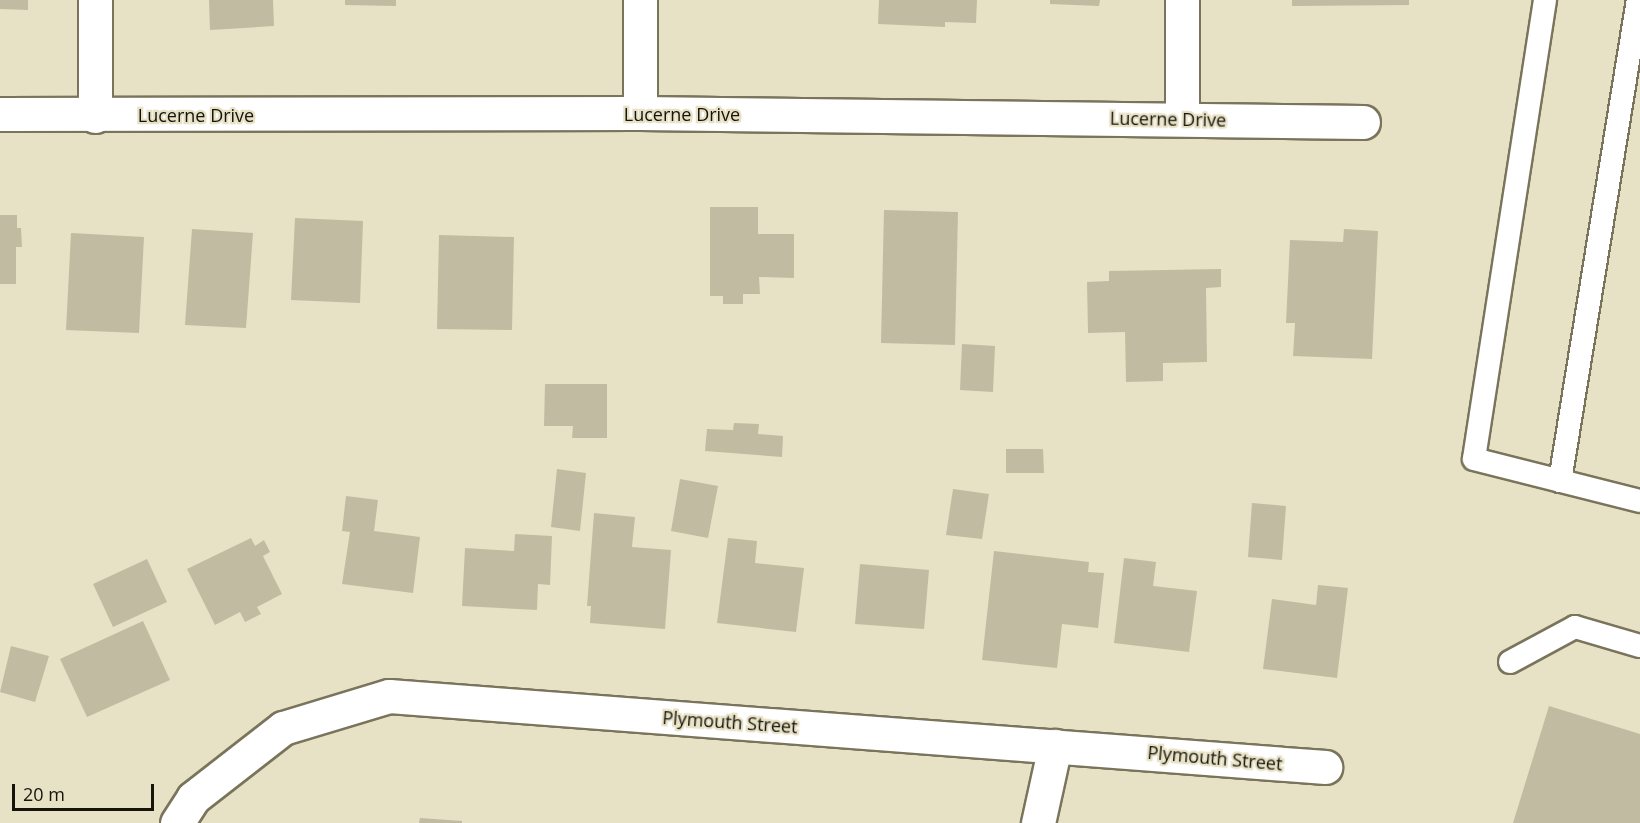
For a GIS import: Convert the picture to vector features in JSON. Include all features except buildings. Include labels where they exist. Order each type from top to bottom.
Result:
[{"type":"street","points":[[95,0],[95,116]]},
{"type":"street","points":[[640,0],[640,113]]},
{"type":"street","points":[[1182,0],[1182,119]]},
{"type":"street","name":"Lucerne Drive","points":[[0,114],[95,116],[640,113],[1364,123]]},
{"type":"street","name":"Plymouth Street","points":[[177,823],[193,798],[283,728],[389,696],[1325,767]]},
{"type":"street","points":[[1038,823],[1055,746]]},
{"type":"lane","points":[[1545,0],[1474,459],[1640,501]]},
{"type":"lane","points":[[1560,481],[1635,51],[1638,0]]},
{"type":"lane","points":[[1510,662],[1575,627],[1640,646]]}]
